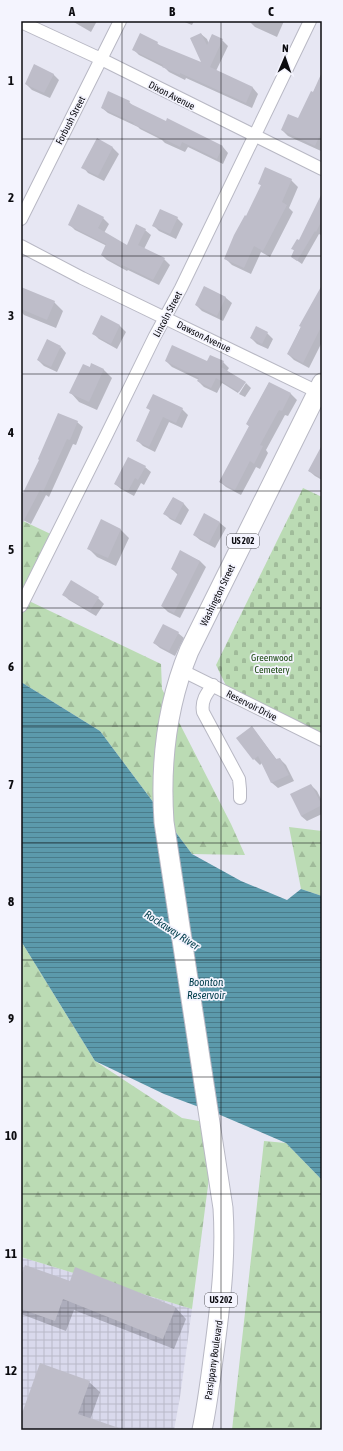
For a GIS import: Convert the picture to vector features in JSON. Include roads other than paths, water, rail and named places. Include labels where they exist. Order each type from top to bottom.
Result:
[{"type":"main road","name":"Washington Street","points":[[217,1170],[164,822],[162,783],[165,742],[172,703],[181,670],[189,651],[320,389]]},
{"type":"main road","name":"Parsippany Boulevard","points":[[202,1430],[224,1268],[223,1208],[217,1170]]},
{"type":"street","name":"Forbush Street","points":[[21,219],[120,21]]},
{"type":"street","name":"Lincoln Street","points":[[21,606],[164,317],[181,288],[310,21]]},
{"type":"street","name":"Dixon Avenue","points":[[21,22],[101,59],[322,169]]},
{"type":"street","name":"Dawson Avenue","points":[[21,246],[82,278],[320,389]]},
{"type":"street","name":"Reservoir Drive","points":[[181,670],[322,740]]},
{"type":"street","points":[[213,685],[205,694],[201,704],[203,712],[239,779],[240,798]]},
{"type":"water","name":"Boonton Reservoir","points":[[21,682],[100,731],[192,854],[241,881],[287,900],[301,889],[322,896],[322,1180],[286,1143],[218,1114],[164,1094],[95,1061],[21,941]]},
{"type":"park label","name":"Greenwood Cemetery","points":[[272,662]]},
{"type":"water label","name":"Rockaway River","points":[[172,930]]}]
